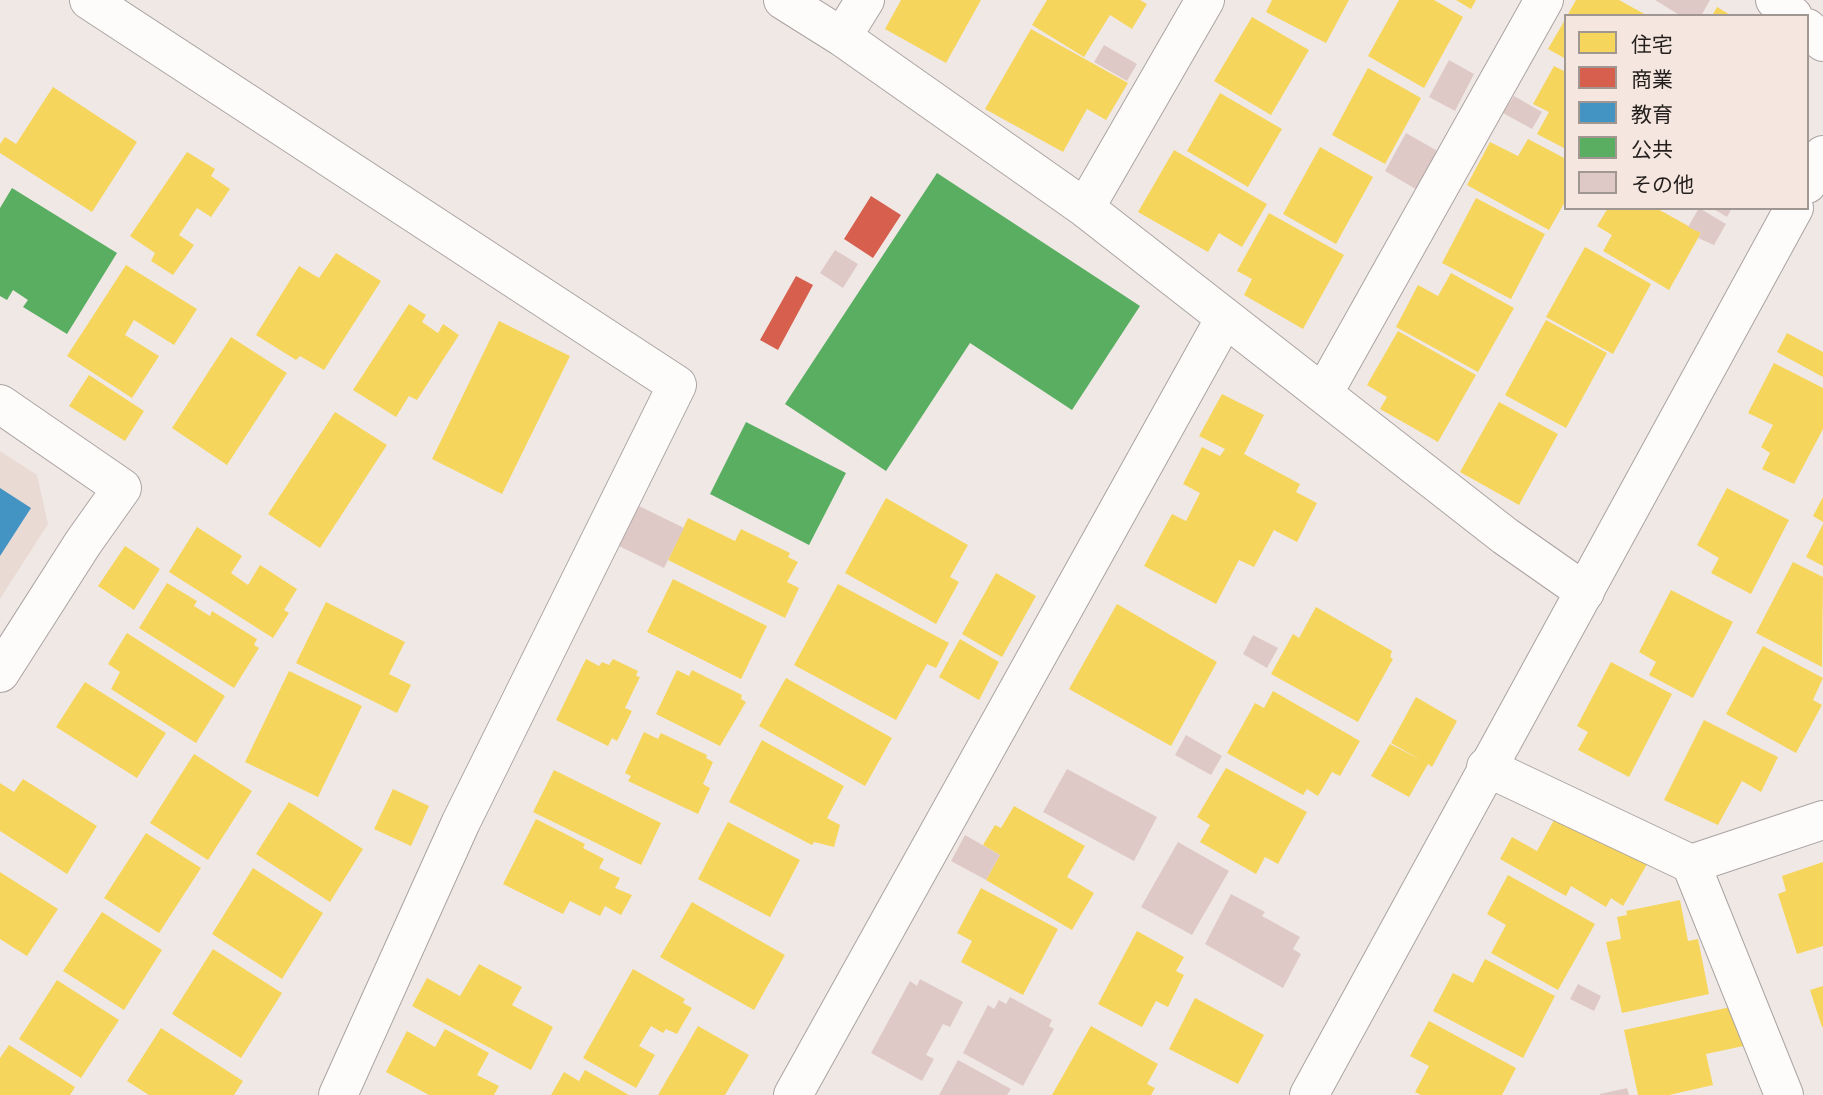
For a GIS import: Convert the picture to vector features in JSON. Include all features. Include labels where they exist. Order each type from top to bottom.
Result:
[{"type":"street","points":[[89,0],[129,11],[677,385],[461,822],[338,1095]]},
{"type":"street","points":[[783,0],[842,37],[1085,208],[1506,536],[1585,592]]},
{"type":"street","points":[[842,37],[865,0]]},
{"type":"street","points":[[1085,208],[1205,0]]},
{"type":"street","points":[[1323,394],[1544,0]]},
{"type":"street","points":[[1775,0],[1791,14]]},
{"type":"street","points":[[1809,30],[1823,42]]},
{"type":"street","points":[[1809,180],[1823,155]]},
{"type":"street","points":[[1310,1095],[1486,767],[1585,592],[1793,210]]},
{"type":"street","points":[[793,1095],[1225,318]]},
{"type":"street","points":[[0,404],[122,488],[83,543],[0,673]]},
{"type":"street","points":[[1486,767],[1691,864],[1784,1095]]},
{"type":"street","points":[[1691,864],[1823,820]]},
{"type":"shaded area","points":[[0,451],[37,475],[48,524],[0,599]]},
{"type":"building: 住宅","points":[[901,0],[981,0],[946,63],[885,29]]},
{"type":"building: 住宅","points":[[1047,0],[1140,0],[1147,4],[1132,29],[1110,15],[1084,57],[1032,25]]},
{"type":"building: 住宅","points":[[1272,0],[1349,0],[1326,43],[1266,12]]},
{"type":"building: 住宅","points":[[1399,0],[1434,0],[1463,17],[1424,88],[1368,56]]},
{"type":"building: 住宅","points":[[1456,0],[1476,0],[1471,9]]},
{"type":"building: 住宅","points":[[1576,0],[1619,0],[1644,14],[1568,14]]},
{"type":"building: 住宅","points":[[1717,7],[1729,14],[1713,14]]},
{"type":"building: 住宅","points":[[1252,17],[1309,50],[1271,115],[1214,81]]},
{"type":"building: 住宅","points":[[1564,21],[1564,58],[1548,49]]},
{"type":"building: 住宅","points":[[1031,29],[1128,83],[1106,120],[1087,109],[1063,152],[985,109]]},
{"type":"building: 住宅","points":[[1554,66],[1564,71],[1564,148],[1537,134],[1549,112],[1533,104]]},
{"type":"building: 住宅","points":[[1368,68],[1421,98],[1385,164],[1332,135]]},
{"type":"building: 住宅","points":[[53,87],[137,142],[92,212],[0,153],[0,144],[5,137],[16,144]]},
{"type":"building: 住宅","points":[[1220,93],[1282,129],[1248,187],[1187,151]]},
{"type":"building: 住宅","points":[[1528,139],[1564,158],[1564,204],[1549,230],[1467,185],[1490,142],[1518,156]]},
{"type":"building: 住宅","points":[[1320,147],[1373,177],[1336,244],[1283,214]]},
{"type":"building: 住宅","points":[[1174,150],[1267,204],[1242,247],[1219,233],[1208,252],[1138,212]]},
{"type":"building: 住宅","points":[[187,152],[215,169],[211,176],[230,189],[211,217],[197,208],[179,235],[194,245],[173,275],[151,261],[155,253],[130,236]]},
{"type":"building: 住宅","points":[[1476,198],[1545,234],[1511,299],[1442,263]]},
{"type":"building: 住宅","points":[[1607,210],[1660,210],[1701,233],[1669,290],[1603,251],[1612,235],[1597,226]]},
{"type":"building: 住宅","points":[[1269,213],[1344,255],[1303,329],[1244,295],[1252,279],[1237,271]]},
{"type":"building: 住宅","points":[[1585,247],[1651,284],[1613,354],[1546,317]]},
{"type":"building: 住宅","points":[[336,253],[381,281],[324,370],[300,356],[296,360],[256,335],[299,266],[319,278]]},
{"type":"building: 住宅","points":[[126,265],[197,309],[174,345],[134,320],[125,335],[159,356],[132,398],[67,356]]},
{"type":"building: 住宅","points":[[1451,273],[1514,308],[1478,372],[1396,327],[1418,285],[1438,296]]},
{"type":"building: 住宅","points":[[409,304],[426,315],[422,322],[438,333],[443,324],[459,335],[417,400],[409,396],[396,417],[353,390]]},
{"type":"building: 住宅","points":[[1546,320],[1607,353],[1566,428],[1505,395]]},
{"type":"building: 住宅","points":[[499,321],[570,356],[502,494],[432,459]]},
{"type":"building: 住宅","points":[[1398,331],[1476,375],[1438,442],[1380,409],[1387,397],[1367,385]]},
{"type":"building: 住宅","points":[[1787,333],[1823,352],[1823,377],[1777,352]]},
{"type":"building: 住宅","points":[[231,337],[287,373],[227,465],[172,428]]},
{"type":"building: 住宅","points":[[1774,363],[1823,388],[1823,429],[1794,484],[1762,469],[1770,453],[1761,447],[1773,425],[1748,413]]},
{"type":"building: 住宅","points":[[89,375],[144,411],[125,441],[69,406]]},
{"type":"building: 住宅","points":[[1222,394],[1264,415],[1244,454],[1300,484],[1296,492],[1317,503],[1297,542],[1274,530],[1254,567],[1239,560],[1216,604],[1144,566],[1172,514],[1186,521],[1200,493],[1183,484],[1202,447],[1220,456],[1225,449],[1199,436]]},
{"type":"building: 住宅","points":[[1499,402],[1558,434],[1519,505],[1460,472]]},
{"type":"building: 住宅","points":[[335,412],[387,445],[320,548],[268,514]]},
{"type":"building: 住宅","points":[[1727,488],[1789,520],[1751,594],[1711,573],[1719,558],[1697,545]]},
{"type":"building: 住宅","points":[[1823,497],[1823,522],[1813,516]]},
{"type":"building: 住宅","points":[[886,498],[968,545],[950,577],[959,582],[936,624],[845,573]]},
{"type":"building: 住宅","points":[[688,518],[735,541],[741,529],[790,553],[788,557],[798,562],[787,582],[799,588],[785,618],[668,560]]},
{"type":"building: 住宅","points":[[1823,524],[1823,566],[1806,557]]},
{"type":"building: 住宅","points":[[197,527],[242,556],[231,573],[248,585],[260,565],[297,589],[284,610],[289,613],[273,638],[169,572]]},
{"type":"building: 住宅","points":[[125,546],[160,569],[134,610],[98,586]]},
{"type":"building: 住宅","points":[[1793,562],[1823,577],[1822,667],[1756,633]]},
{"type":"building: 住宅","points":[[996,573],[1036,596],[1002,657],[962,634]]},
{"type":"building: 住宅","points":[[673,579],[767,626],[741,679],[647,632]]},
{"type":"building: 住宅","points":[[167,583],[197,601],[194,606],[210,616],[212,611],[257,639],[254,645],[259,648],[234,688],[139,628]]},
{"type":"building: 住宅","points":[[838,584],[949,643],[936,668],[927,664],[896,720],[794,665]]},
{"type":"building: 住宅","points":[[1671,590],[1733,622],[1693,698],[1649,675],[1656,662],[1639,652]]},
{"type":"building: 住宅","points":[[326,602],[405,642],[389,674],[411,685],[397,713],[296,663]]},
{"type":"building: 住宅","points":[[1117,604],[1217,662],[1171,746],[1069,689]]},
{"type":"building: 住宅","points":[[1316,607],[1392,651],[1390,657],[1393,659],[1358,722],[1271,674],[1293,634],[1299,638]]},
{"type":"building: 住宅","points":[[127,633],[225,696],[196,743],[111,689],[120,672],[108,664]]},
{"type":"building: 住宅","points":[[960,639],[999,662],[979,700],[939,677]]},
{"type":"building: 住宅","points":[[1763,646],[1823,678],[1813,700],[1822,705],[1796,753],[1726,714]]},
{"type":"building: 住宅","points":[[586,659],[599,666],[602,662],[609,665],[613,659],[638,671],[636,676],[640,677],[625,708],[632,711],[617,741],[612,738],[608,746],[556,720]]},
{"type":"building: 住宅","points":[[1611,662],[1672,694],[1629,777],[1578,750],[1588,732],[1577,726]]},
{"type":"building: 住宅","points":[[677,670],[689,676],[692,670],[742,695],[741,699],[746,702],[720,746],[656,714]]},
{"type":"building: 住宅","points":[[289,671],[362,706],[318,797],[245,762]]},
{"type":"building: 住宅","points":[[786,678],[892,738],[865,786],[759,726]]},
{"type":"building: 住宅","points":[[85,682],[166,733],[137,778],[56,727]]},
{"type":"building: 住宅","points":[[1273,691],[1360,741],[1340,776],[1332,772],[1318,796],[1307,789],[1303,795],[1227,753],[1255,703],[1264,708]]},
{"type":"building: 住宅","points":[[1416,697],[1457,721],[1432,767],[1428,764],[1409,797],[1371,776],[1390,744],[1421,760],[1391,743]]},
{"type":"building: 住宅","points":[[1704,720],[1778,757],[1761,792],[1742,781],[1718,825],[1664,800]]},
{"type":"building: 住宅","points":[[644,732],[658,739],[661,733],[707,755],[706,758],[713,762],[703,784],[710,788],[698,814],[628,781],[631,776],[625,773]]},
{"type":"building: 住宅","points":[[762,740],[844,786],[827,818],[840,825],[834,847],[814,842],[812,845],[729,802]]},
{"type":"building: 住宅","points":[[194,754],[252,791],[208,860],[150,823]]},
{"type":"building: 住宅","points":[[1226,768],[1307,812],[1278,864],[1265,857],[1256,874],[1200,842],[1210,825],[1197,817]]},
{"type":"building: 住宅","points":[[554,770],[661,823],[641,865],[533,812]]},
{"type":"building: 住宅","points":[[23,779],[97,826],[67,874],[0,831],[0,783],[14,792]]},
{"type":"building: 住宅","points":[[393,789],[429,806],[411,846],[374,829]]},
{"type":"building: 住宅","points":[[289,802],[363,849],[330,902],[256,854]]},
{"type":"building: 住宅","points":[[1014,806],[1085,846],[1067,877],[1094,893],[1072,930],[986,880],[1000,855],[983,845],[995,825],[1001,828]]},
{"type":"building: 住宅","points":[[1560,809],[1650,859],[1623,906],[1611,898],[1606,907],[1571,886],[1566,896],[1500,859],[1512,837],[1537,851]]},
{"type":"building: 住宅","points":[[536,819],[585,844],[583,848],[604,859],[599,868],[620,878],[615,888],[632,895],[621,915],[605,906],[600,916],[570,901],[563,914],[503,884]]},
{"type":"building: 住宅","points":[[728,822],[800,860],[770,917],[698,879]]},
{"type":"building: 住宅","points":[[146,833],[201,868],[159,933],[104,898]]},
{"type":"building: 住宅","points":[[1823,862],[1823,946],[1797,954],[1778,894],[1786,891],[1782,876]]},
{"type":"building: 住宅","points":[[253,868],[323,913],[282,979],[212,934]]},
{"type":"building: 住宅","points":[[0,872],[58,909],[27,956],[0,939]]},
{"type":"building: 住宅","points":[[1508,875],[1595,924],[1558,990],[1491,953],[1506,925],[1487,914]]},
{"type":"building: 住宅","points":[[981,888],[1058,929],[1023,995],[961,962],[972,941],[957,933]]},
{"type":"building: 住宅","points":[[1680,900],[1688,941],[1698,939],[1709,994],[1622,1013],[1606,942],[1621,939],[1617,917],[1627,915],[1626,911]]},
{"type":"building: 住宅","points":[[692,902],[785,955],[754,1010],[660,957]]},
{"type":"building: 住宅","points":[[102,912],[162,950],[124,1010],[63,971]]},
{"type":"building: 住宅","points":[[1137,931],[1184,957],[1176,971],[1184,975],[1168,1007],[1156,1001],[1142,1027],[1098,1004]]},
{"type":"building: 住宅","points":[[213,949],[282,993],[241,1058],[172,1014]]},
{"type":"building: 住宅","points":[[1485,959],[1555,996],[1523,1058],[1433,1011],[1453,973],[1473,983]]},
{"type":"building: 住宅","points":[[479,964],[522,987],[512,1005],[553,1027],[531,1070],[412,1006],[427,978],[460,996]]},
{"type":"building: 住宅","points":[[633,969],[685,999],[683,1003],[692,1008],[677,1034],[666,1029],[663,1033],[651,1026],[639,1046],[655,1055],[636,1088],[583,1058]]},
{"type":"building: 住宅","points":[[57,980],[119,1020],[81,1078],[19,1039]]},
{"type":"building: 住宅","points":[[1823,986],[1823,1027],[1822,1027],[1810,990]]},
{"type":"building: 住宅","points":[[1195,998],[1264,1035],[1238,1084],[1169,1049]]},
{"type":"building: 住宅","points":[[1740,1005],[1748,1045],[1706,1054],[1713,1085],[1669,1095],[1638,1095],[1624,1030]]},
{"type":"building: 住宅","points":[[1429,1021],[1516,1068],[1502,1095],[1421,1095],[1415,1092],[1429,1066],[1410,1056]]},
{"type":"building: 住宅","points":[[698,1026],[749,1055],[725,1095],[658,1095]]},
{"type":"building: 住宅","points":[[1091,1026],[1158,1064],[1147,1084],[1155,1088],[1151,1095],[1052,1095]]},
{"type":"building: 住宅","points":[[161,1028],[243,1081],[234,1095],[149,1095],[127,1081]]},
{"type":"building: 住宅","points":[[445,1029],[489,1053],[477,1075],[499,1086],[494,1095],[429,1095],[386,1072],[407,1031],[435,1047]]},
{"type":"building: 住宅","points":[[9,1045],[75,1087],[70,1095],[0,1095],[0,1058]]},
{"type":"building: 住宅","points":[[585,1070],[629,1095],[551,1095],[564,1072],[579,1081]]},
{"type":"building: 商業","points":[[871,196],[901,215],[873,258],[844,239]]},
{"type":"building: 商業","points":[[796,276],[813,285],[778,350],[760,340]]},
{"type":"building: 教育","points":[[0,488],[31,508],[0,556]]},
{"type":"building: 公共","points":[[937,173],[1140,306],[1072,410],[970,343],[886,471],[785,404]]},
{"type":"building: 公共","points":[[12,188],[117,253],[67,334],[23,307],[28,300],[13,290],[7,300],[0,296],[0,208]]},
{"type":"building: 公共","points":[[746,422],[846,473],[809,545],[710,494]]},
{"type":"building: その他","points":[[1655,0],[1710,0],[1702,14],[1678,14]]},
{"type":"building: その他","points":[[1104,45],[1137,64],[1127,81],[1094,62]]},
{"type":"building: その他","points":[[1449,60],[1474,74],[1455,111],[1429,97]]},
{"type":"building: その他","points":[[1514,96],[1542,112],[1532,129],[1503,113]]},
{"type":"building: その他","points":[[1406,133],[1441,153],[1419,191],[1385,171]]},
{"type":"building: その他","points":[[1698,210],[1726,224],[1714,245],[1698,238],[1701,233],[1688,227]]},
{"type":"building: その他","points":[[1715,210],[1731,210],[1727,217]]},
{"type":"building: その他","points":[[835,250],[858,264],[843,288],[820,273]]},
{"type":"building: その他","points":[[639,506],[684,528],[664,568],[619,546]]},
{"type":"building: その他","points":[[1253,635],[1278,648],[1267,668],[1243,654]]},
{"type":"building: その他","points":[[1186,735],[1222,756],[1211,775],[1175,755]]},
{"type":"building: その他","points":[[1067,769],[1157,817],[1134,861],[1043,812]]},
{"type":"building: その他","points":[[965,835],[1000,855],[986,880],[951,861]]},
{"type":"building: その他","points":[[1178,842],[1229,871],[1192,935],[1141,907]]},
{"type":"building: その他","points":[[1231,894],[1265,912],[1262,916],[1300,937],[1293,949],[1301,954],[1283,988],[1205,944]]},
{"type":"building: その他","points":[[920,979],[963,1002],[950,1027],[943,1024],[926,1055],[934,1059],[922,1081],[871,1053],[910,981],[917,986]]},
{"type":"building: その他","points":[[1578,984],[1601,996],[1594,1011],[1570,999]]},
{"type":"building: その他","points":[[1010,997],[1052,1020],[1049,1026],[1054,1029],[1023,1086],[963,1053],[988,1005],[994,1009],[999,1000],[1006,1004]]},
{"type":"building: その他","points":[[958,1060],[1011,1089],[1007,1095],[939,1095]]},
{"type":"building: その他","points":[[1627,1088],[1629,1095],[1600,1095],[1600,1094]]}]
